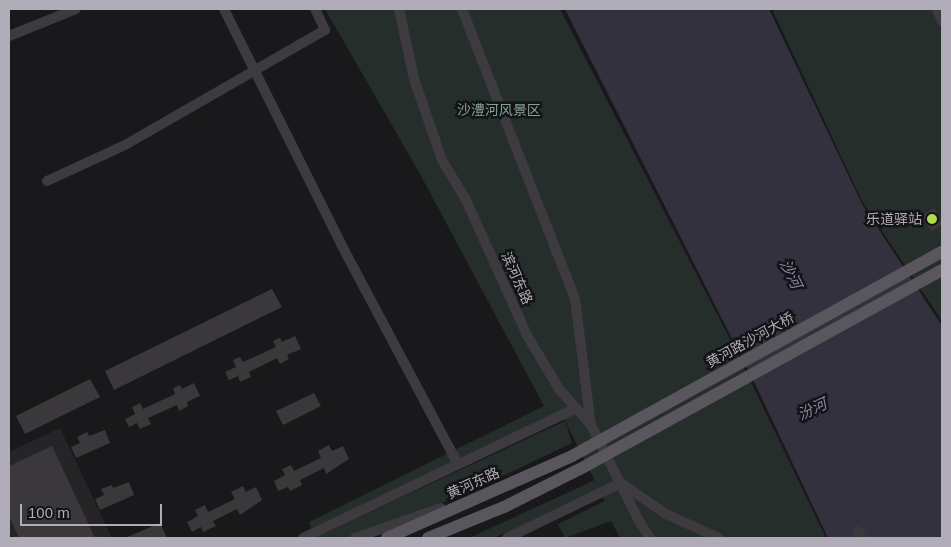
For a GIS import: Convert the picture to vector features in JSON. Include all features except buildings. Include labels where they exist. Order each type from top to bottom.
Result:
[{"type":"main road","name":"黄河路沙河大桥","points":[[572,456],[942,252]]},
{"type":"main road","points":[[428,538],[504,507],[580,469],[942,270]]},
{"type":"main road","name":"黄河东路","points":[[386,538],[572,456]]},
{"type":"street","points":[[9,36],[76,9]]},
{"type":"street","points":[[224,9],[254,72],[458,464]]},
{"type":"street","points":[[47,181],[125,144],[325,30],[315,9]]},
{"type":"street","name":"滨河东路","points":[[400,9],[414,79],[442,160],[474,217],[528,337],[575,409],[591,425],[650,538]]},
{"type":"street","points":[[462,9],[575,299],[591,425]]},
{"type":"street","points":[[937,9],[942,21]]},
{"type":"street","points":[[303,538],[575,409]]},
{"type":"street","points":[[507,538],[621,483],[666,514],[719,538]]},
{"type":"street","points":[[354,538],[499,488]]},
{"type":"street","points":[[440,538],[504,507]]},
{"type":"shaded area","points":[[60,428],[112,538],[12,538],[9,532],[9,452]]},
{"type":"green space","name":"沙澧河风景区","points":[[325,9],[560,9],[736,351],[826,538],[620,538],[611,521],[565,538],[558,524],[605,501],[561,413],[312,531],[309,522],[544,406],[420,174]]},
{"type":"green space","points":[[772,9],[942,9],[942,321],[862,201]]},
{"type":"green space","points":[[565,421],[572,443],[524,466],[457,497],[348,538],[314,538]]},
{"type":"green space","points":[[595,480],[599,489],[515,529],[493,538],[469,538]]},
{"type":"water","points":[[565,9],[769,9],[862,204],[942,326],[942,538],[828,538],[758,390]]},
{"type":"place","name":"乐道驿站","points":[[932,219]]},
{"type":"water label","name":"沙河","points":[[791,274]]},
{"type":"water label","name":"汾河","points":[[812,409]]}]
